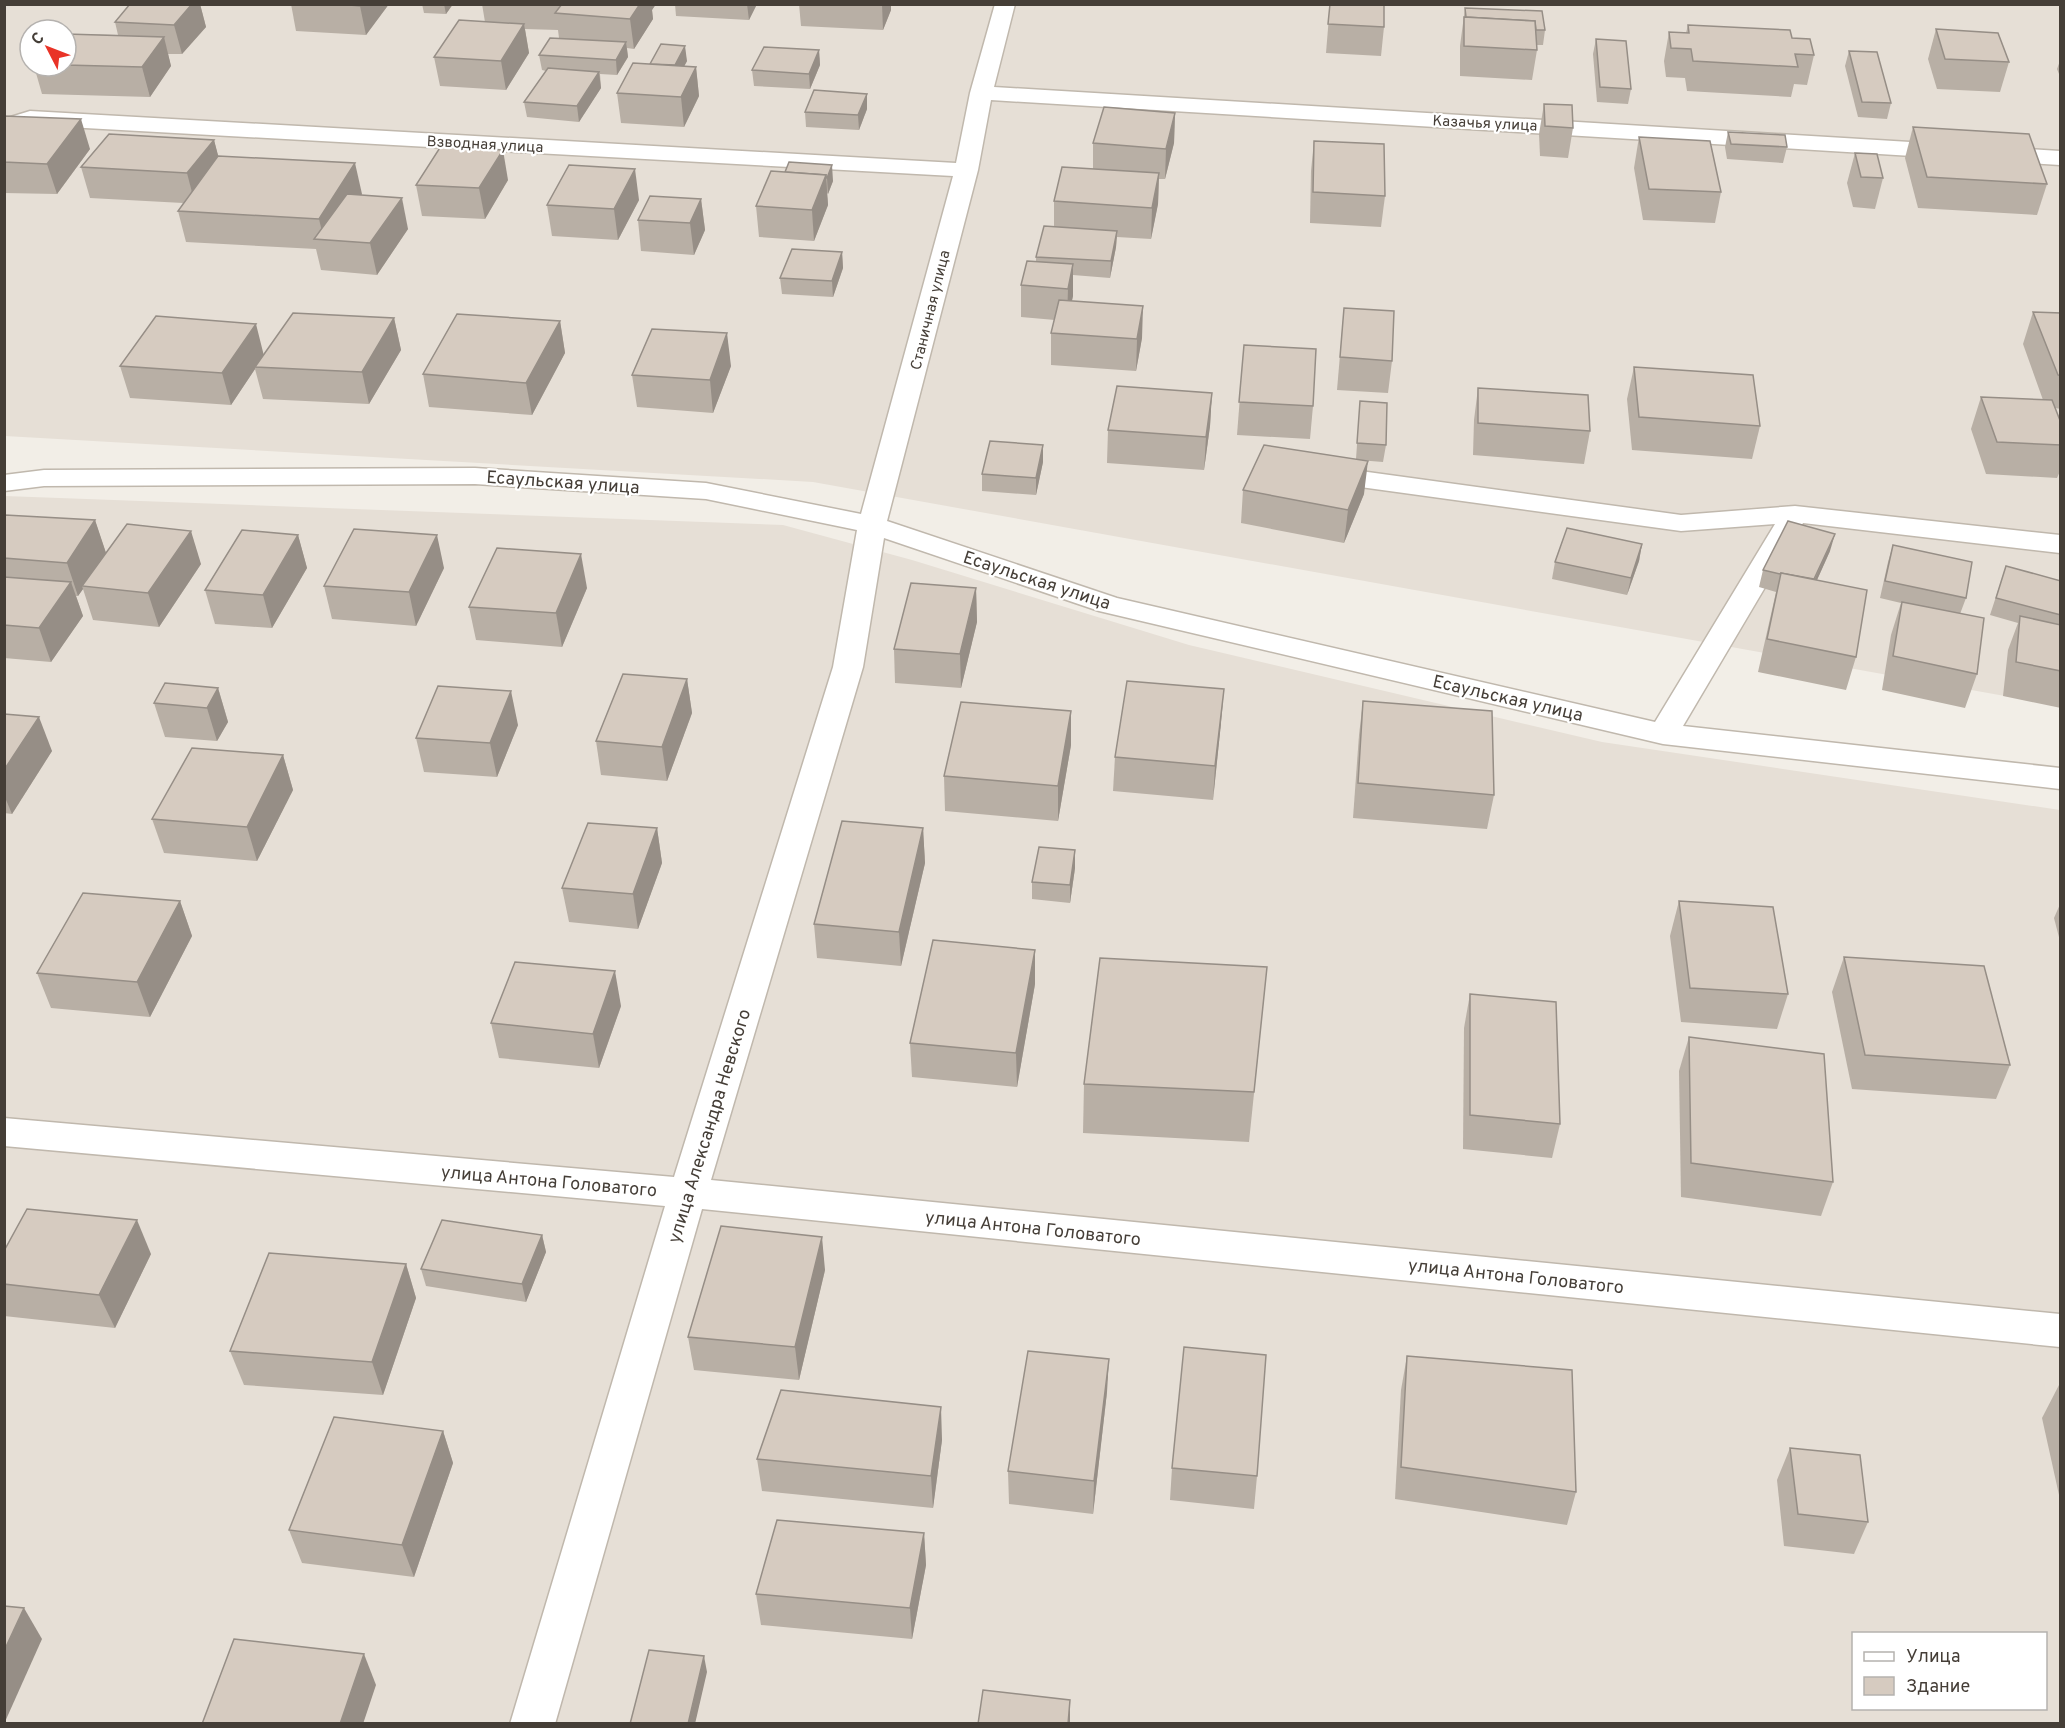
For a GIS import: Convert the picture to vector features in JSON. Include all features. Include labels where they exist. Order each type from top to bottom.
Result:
[{"type":"street","name":"Станичная улица","points":[[872,525],[966,170],[981,93],[1005,4]]},
{"type":"street","name":"Казачья улица","points":[[981,93],[2061,158]]},
{"type":"street","name":"Взводная улица","points":[[4,126],[30,118],[966,170]]},
{"type":"street","name":"Есаульская улица","points":[[4,483],[44,478],[475,476],[706,491],[872,525],[1109,605],[1663,734],[2061,779]]},
{"type":"street","points":[[1353,478],[1681,523],[1795,514],[2061,544]]},
{"type":"street","points":[[1663,734],[1795,514]]},
{"type":"street","name":"улица Александра Невского","points":[[532,1724],[688,1193],[848,667],[872,525]]},
{"type":"street","name":"улица Антона Головатого","points":[[4,1132],[688,1193],[2061,1331]]},
{"type":"shaded area","points":[[4,5],[2060,5],[2060,706],[813,482],[5,436]]},
{"type":"shaded area","points":[[5,496],[783,525],[912,560],[1189,645],[1602,742],[2060,810],[2060,1723],[5,1724]]},
{"type":"building","points":[[130,4],[192,4],[174,25],[115,22]]},
{"type":"building","points":[[338,4],[361,4],[360,6]]},
{"type":"building","points":[[562,4],[640,4],[630,19],[555,13]]},
{"type":"building","points":[[1330,4],[1384,4],[1384,27],[1328,24]]},
{"type":"building","points":[[1465,8],[1542,11],[1545,30],[1536,30],[1535,21],[1466,17]]},
{"type":"building","points":[[1464,17],[1535,21],[1537,50],[1464,46]]},
{"type":"building","points":[[459,20],[524,24],[501,61],[434,57]]},
{"type":"building","points":[[1688,25],[1790,30],[1792,38],[1810,39],[1814,55],[1795,54],[1798,67],[1693,61],[1691,49],[1671,48],[1669,32],[1689,33]]},
{"type":"building","points":[[1936,29],[1998,33],[2009,62],[1945,59]]},
{"type":"building","points":[[78,34],[164,37],[142,67],[78,65]]},
{"type":"building","points":[[550,38],[626,42],[616,60],[539,55]]},
{"type":"building","points":[[1596,39],[1626,41],[1631,89],[1600,87]]},
{"type":"building","points":[[661,44],[685,46],[675,65],[650,64]]},
{"type":"building","points":[[764,47],[819,50],[809,74],[752,70]]},
{"type":"building","points":[[1849,51],[1877,52],[1891,103],[1862,102]]},
{"type":"building","points":[[633,63],[696,67],[681,97],[617,93]]},
{"type":"building","points":[[548,68],[599,72],[577,106],[524,102]]},
{"type":"building","points":[[814,90],[867,94],[858,115],[805,112]]},
{"type":"building","points":[[1544,104],[1572,105],[1573,128],[1545,126]]},
{"type":"building","points":[[1104,107],[1175,113],[1166,149],[1093,143]]},
{"type":"building","points":[[4,116],[81,119],[47,164],[4,162]]},
{"type":"building","points":[[1913,127],[2029,134],[2047,184],[1927,177]]},
{"type":"building","points":[[1728,132],[1785,135],[1787,147],[1731,144]]},
{"type":"building","points":[[109,134],[214,140],[187,173],[81,167]]},
{"type":"building","points":[[1639,137],[1710,141],[1721,192],[1649,189]]},
{"type":"building","points":[[1314,141],[1384,144],[1385,196],[1313,192]]},
{"type":"building","points":[[441,146],[503,150],[479,188],[416,185]]},
{"type":"building","points":[[1855,153],[1877,154],[1883,178],[1861,177]]},
{"type":"building","points":[[218,156],[355,163],[319,219],[178,211]]},
{"type":"building","points":[[789,162],[832,165],[826,178],[826,175],[785,172]]},
{"type":"building","points":[[569,165],[635,169],[614,209],[547,205]]},
{"type":"building","points":[[1062,167],[1159,173],[1152,208],[1054,201]]},
{"type":"building","points":[[771,171],[826,175],[812,210],[756,206]]},
{"type":"building","points":[[347,194],[402,198],[370,243],[314,239]]},
{"type":"building","points":[[650,196],[701,199],[690,223],[638,220]]},
{"type":"building","points":[[1044,226],[1117,231],[1111,261],[1036,257]]},
{"type":"building","points":[[792,249],[842,252],[832,281],[780,278]]},
{"type":"building","points":[[1027,261],[1073,264],[1068,289],[1021,285]]},
{"type":"building","points":[[1059,300],[1143,306],[1137,339],[1051,333]]},
{"type":"building","points":[[1344,308],[1394,311],[1392,361],[1340,357]]},
{"type":"building","points":[[2033,312],[2061,313],[2061,376],[2058,375]]},
{"type":"building","points":[[293,313],[394,318],[362,372],[255,367]]},
{"type":"building","points":[[457,314],[560,321],[526,383],[423,374]]},
{"type":"building","points":[[156,316],[256,324],[222,373],[120,366]]},
{"type":"building","points":[[652,329],[727,333],[710,380],[632,375]]},
{"type":"building","points":[[1244,345],[1316,349],[1313,406],[1239,402]]},
{"type":"building","points":[[1634,367],[1753,375],[1760,426],[1639,417]]},
{"type":"building","points":[[1117,386],[1212,393],[1206,437],[1108,430]]},
{"type":"building","points":[[1478,388],[1588,395],[1590,431],[1478,423]]},
{"type":"building","points":[[1981,397],[2052,400],[2061,423],[2061,445],[1997,442]]},
{"type":"building","points":[[1360,401],[1387,403],[1386,445],[1357,443]]},
{"type":"building","points":[[990,441],[1043,445],[1036,478],[982,474]]},
{"type":"building","points":[[1264,445],[1368,461],[1348,510],[1243,490]]},
{"type":"building","points":[[5,515],[95,520],[67,563],[4,558]]},
{"type":"building","points":[[1788,521],[1835,534],[1814,579],[1763,570]]},
{"type":"building","points":[[127,524],[191,531],[148,593],[82,586]]},
{"type":"building","points":[[1567,528],[1642,544],[1631,578],[1555,562]]},
{"type":"building","points":[[354,529],[437,535],[409,592],[324,586]]},
{"type":"building","points":[[242,530],[298,535],[263,595],[205,590]]},
{"type":"building","points":[[1893,545],[1972,562],[1966,598],[1885,581]]},
{"type":"building","points":[[497,548],[581,554],[556,613],[469,607]]},
{"type":"building","points":[[2006,566],[2061,581],[2061,615],[1996,598]]},
{"type":"building","points":[[1781,573],[1867,590],[1856,657],[1767,639]]},
{"type":"building","points":[[4,577],[71,582],[39,628],[4,625]]},
{"type":"building","points":[[911,583],[976,588],[960,654],[894,649]]},
{"type":"building","points":[[1902,602],[1984,618],[1977,674],[1893,656]]},
{"type":"building","points":[[2020,616],[2061,625],[2061,671],[2016,662]]},
{"type":"building","points":[[623,674],[687,679],[662,747],[596,741]]},
{"type":"building","points":[[1127,681],[1224,689],[1215,766],[1115,757]]},
{"type":"building","points":[[165,683],[218,688],[207,708],[154,703]]},
{"type":"building","points":[[438,686],[511,691],[490,743],[416,738]]},
{"type":"building","points":[[1363,701],[1492,711],[1494,795],[1358,783]]},
{"type":"building","points":[[961,702],[1071,711],[1058,786],[944,776]]},
{"type":"building","points":[[4,714],[39,717],[4,770]]},
{"type":"building","points":[[192,748],[283,755],[247,827],[152,819]]},
{"type":"building","points":[[842,821],[923,828],[899,932],[814,924]]},
{"type":"building","points":[[588,823],[657,828],[633,894],[562,888]]},
{"type":"building","points":[[1039,847],[1075,850],[1070,885],[1032,882]]},
{"type":"building","points":[[83,893],[180,901],[137,982],[37,973]]},
{"type":"building","points":[[1679,901],[1773,907],[1788,994],[1690,988]]},
{"type":"building","points":[[933,940],[1035,950],[1016,1053],[910,1043]]},
{"type":"building","points":[[1844,957],[1984,966],[2010,1065],[1865,1055]]},
{"type":"building","points":[[1100,958],[1267,967],[1254,1092],[1084,1084]]},
{"type":"building","points":[[515,962],[615,971],[593,1034],[491,1023]]},
{"type":"building","points":[[1470,994],[1556,1002],[1560,1124],[1470,1115]]},
{"type":"building","points":[[1689,1037],[1824,1054],[1833,1182],[1691,1163]]},
{"type":"building","points":[[27,1209],[137,1220],[99,1295],[4,1284],[4,1251]]},
{"type":"building","points":[[442,1220],[542,1235],[522,1284],[421,1269]]},
{"type":"building","points":[[721,1226],[822,1237],[795,1347],[688,1337]]},
{"type":"building","points":[[269,1253],[406,1264],[372,1362],[230,1351]]},
{"type":"building","points":[[1184,1347],[1266,1355],[1257,1476],[1172,1468]]},
{"type":"building","points":[[1028,1351],[1109,1359],[1094,1481],[1008,1471]]},
{"type":"building","points":[[1407,1356],[1572,1370],[1576,1492],[1401,1467]]},
{"type":"building","points":[[781,1390],[941,1407],[931,1476],[757,1459]]},
{"type":"building","points":[[334,1417],[443,1431],[402,1545],[289,1530]]},
{"type":"building","points":[[1790,1448],[1860,1455],[1868,1522],[1798,1514]]},
{"type":"building","points":[[777,1520],[924,1533],[910,1608],[756,1594]]},
{"type":"building","points":[[4,1606],[24,1608],[4,1651]]},
{"type":"building","points":[[234,1639],[364,1654],[340,1724],[202,1724]]},
{"type":"building","points":[[649,1650],[704,1656],[688,1724],[630,1724]]},
{"type":"building","points":[[983,1690],[1070,1700],[1068,1724],[978,1724]]}]
